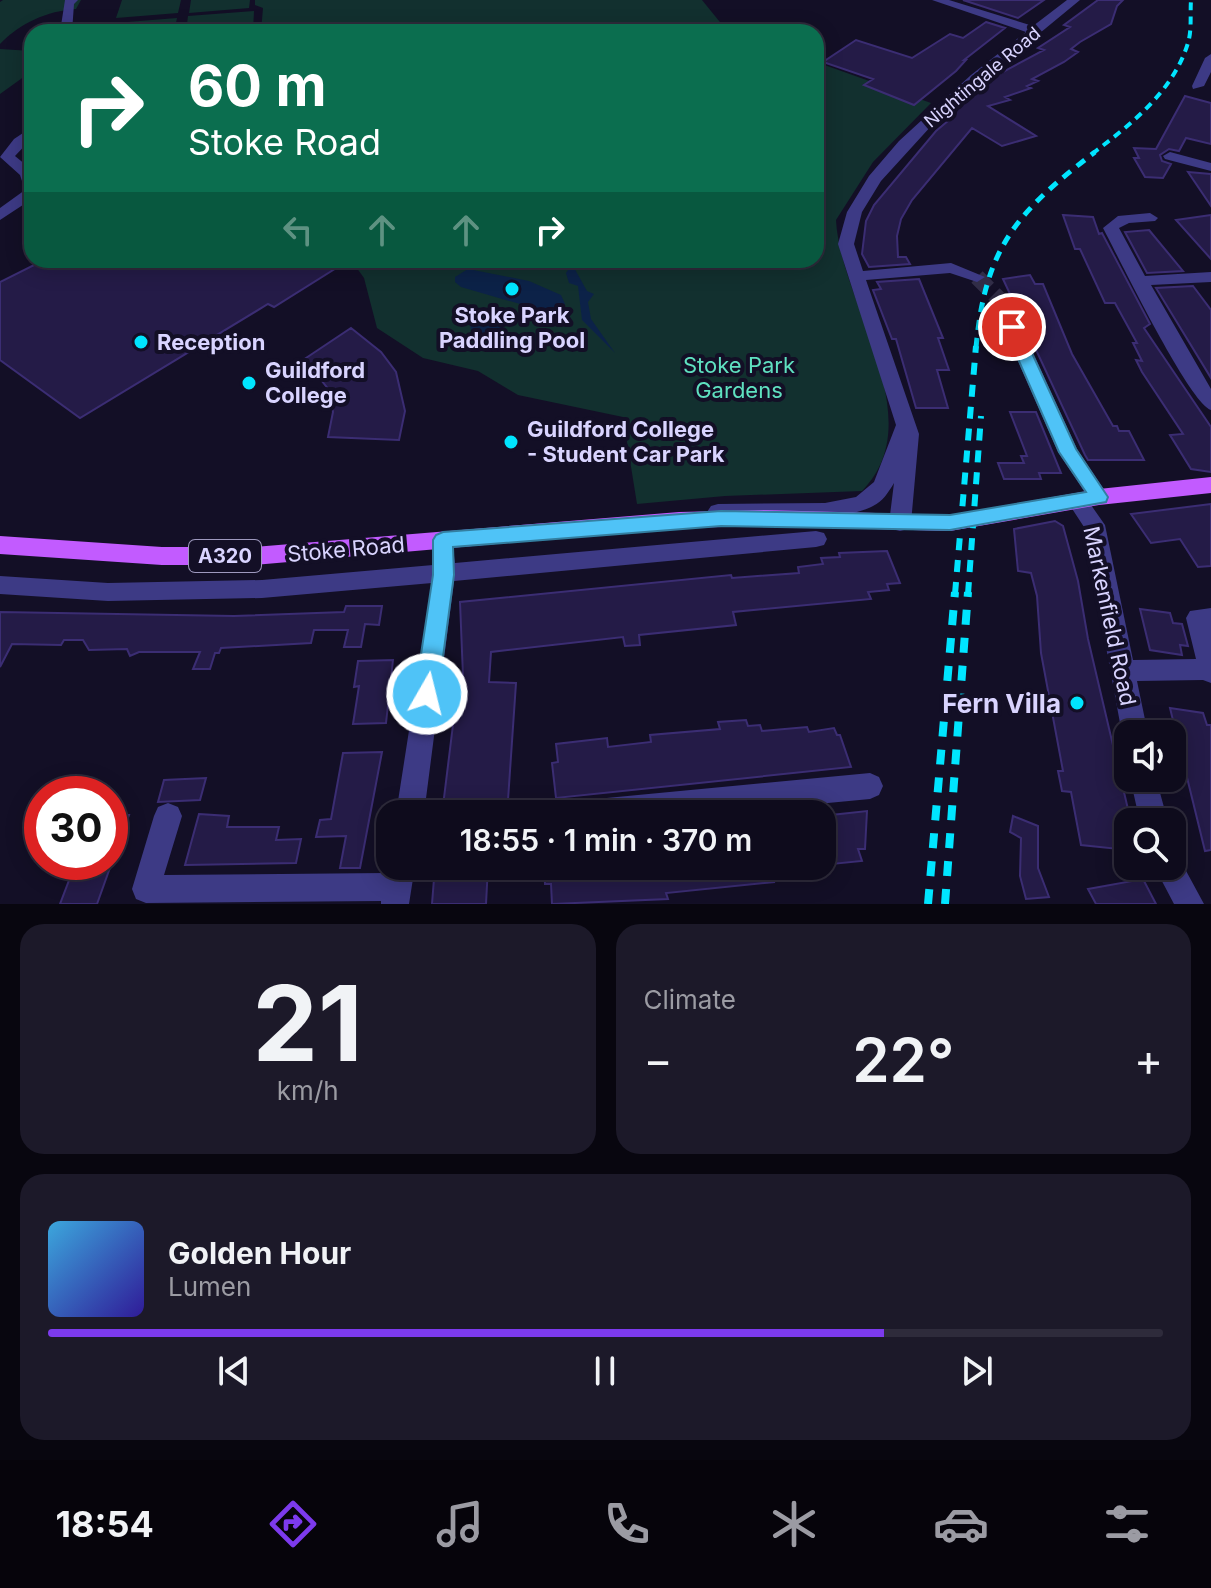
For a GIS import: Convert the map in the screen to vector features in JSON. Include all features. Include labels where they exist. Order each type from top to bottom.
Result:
[{"type":"main road","name":"Stoke Road","points":[[2,547],[162,556],[254,556],[679,520],[764,518],[950,523],[1088,499],[1211,485]]},
{"type":"street","points":[[67,24],[68,3],[72,0]]},
{"type":"street","points":[[938,0],[1035,31]]},
{"type":"street","name":"Nightingale Road","points":[[900,523],[909,434],[846,244],[847,226],[869,186],[936,111],[1074,0]]},
{"type":"street","points":[[1198,86],[1211,58]]},
{"type":"street","points":[[24,138],[7,157],[24,171]]},
{"type":"street","points":[[1170,156],[1211,167]]},
{"type":"street","points":[[0,215],[24,196]]},
{"type":"street","points":[[1150,218],[1115,222],[1111,228],[1191,375],[1211,403]]},
{"type":"street","points":[[857,276],[951,268],[977,277]]},
{"type":"street","points":[[1142,281],[1211,277]]},
{"type":"street","name":"Markenfield Road","points":[[1000,300],[1088,499],[1132,720]]},
{"type":"street","points":[[679,520],[719,512],[846,510],[860,505],[877,493],[906,421]]},
{"type":"street","name":"Stoke Road","points":[[0,585],[108,592],[247,589],[444,575],[816,539]]},
{"type":"street","points":[[412,800],[444,575],[443,540]]},
{"type":"street","points":[[1123,671],[1210,671],[1198,618],[1211,618]]},
{"type":"street","points":[[722,800],[870,786]]},
{"type":"street","points":[[168,816],[146,889],[398,886]]},
{"type":"street","points":[[1176,880],[1190,904]]},
{"type":"green space","points":[[81,0],[76,9],[55,12],[24,24],[0,44],[0,2]]},
{"type":"green space","points":[[122,0],[181,0],[178,13],[116,18]]},
{"type":"green space","points":[[191,0],[250,0],[249,8],[189,13]]},
{"type":"green space","points":[[255,0],[702,0],[722,24],[262,24],[263,8],[255,5]]},
{"type":"green space","points":[[254,11],[253,24],[187,24],[188,16]]},
{"type":"green space","points":[[177,18],[176,24],[115,23]]},
{"type":"green space","points":[[0,49],[24,50],[24,77],[0,94]]},
{"type":"green space","name":"Stoke Park Gardens","points":[[824,65],[931,103],[873,162],[836,220],[841,253],[886,395],[888,430],[881,462],[862,491],[725,496],[637,504],[623,417],[518,395],[478,371],[423,358],[377,328],[364,278],[357,268],[824,268]]},
{"type":"water","points":[[569,268],[574,268],[587,291],[594,294],[588,302],[591,319],[615,353],[582,320],[578,286],[569,283],[566,273]]},
{"type":"water","name":"Stoke Park Paddling Pool","points":[[468,269],[529,281],[561,295],[565,304],[556,310],[544,311],[461,287],[455,282],[455,277]]},
{"type":"water","points":[[487,313],[501,318],[503,328],[489,336],[472,333],[469,322]]},
{"type":"building","points":[[963,0],[1044,0],[1018,18]]},
{"type":"building","points":[[1098,0],[1123,0],[1117,6],[1111,24],[1071,49],[1078,52],[1064,62],[1032,79],[1038,81],[1027,86],[1031,88],[1005,97],[1010,100],[988,106],[1036,136],[1002,146],[972,128],[912,200],[901,219],[897,236],[898,257],[906,257],[910,264],[869,267],[862,254],[866,221],[874,205],[936,131],[955,115],[950,111],[986,81],[1044,50],[1038,48],[1070,27],[1064,25]]},
{"type":"building","points":[[986,22],[1005,28],[914,105],[864,85],[873,79],[824,62],[856,40],[912,58],[950,34],[963,38]]},
{"type":"building","points":[[1185,96],[1211,103],[1211,144],[1186,138],[1179,151],[1169,149],[1160,155],[1162,161],[1171,164],[1163,178],[1145,177],[1134,158],[1139,158],[1134,148],[1156,149]]},
{"type":"building","points":[[1188,172],[1211,174],[1211,206]]},
{"type":"building","points":[[1063,215],[1093,217],[1099,234],[1102,233],[1150,324],[1144,328],[1211,427],[1211,472],[1191,469],[1170,435],[1183,434],[1142,372],[1136,360],[1142,361],[1133,343],[1137,343],[1115,303],[1105,303],[1080,249],[1075,249]]},
{"type":"building","points":[[1211,215],[1211,259],[1176,220]]},
{"type":"building","points":[[1149,230],[1183,271],[1147,273],[1125,232]]},
{"type":"building","points":[[28,268],[336,268],[274,307],[268,304],[80,418],[0,360],[0,282]]},
{"type":"building","points":[[1030,275],[1035,284],[1043,284],[1072,354],[1113,426],[1117,426],[1119,431],[1129,431],[1144,460],[1088,460],[1003,279]]},
{"type":"building","points":[[919,279],[943,338],[938,338],[949,370],[937,370],[948,408],[916,408],[896,339],[892,339],[873,290],[881,289],[877,282]]},
{"type":"building","points":[[1193,286],[1211,310],[1211,378],[1156,288]]},
{"type":"building","points":[[351,328],[381,352],[396,372],[405,411],[399,440],[328,437],[333,412],[329,390],[317,375],[300,362]]},
{"type":"building","points":[[1010,412],[1036,412],[1061,473],[1039,473],[1041,479],[1004,479],[998,463],[1024,463],[1021,456],[1027,456]]},
{"type":"building","points":[[1211,504],[1211,566],[1198,567],[1180,539],[1151,543],[1131,514]]},
{"type":"building","points":[[1055,521],[1063,526],[1114,750],[1114,792],[1124,792],[1128,808],[1114,808],[1114,849],[1081,845],[1071,792],[1062,791],[1058,771],[1063,771],[1041,653],[1037,596],[1031,573],[1018,571],[1014,529]]},
{"type":"building","points":[[887,551],[900,583],[887,584],[889,590],[868,592],[871,599],[733,612],[736,625],[639,635],[640,645],[625,646],[623,637],[491,652],[489,682],[516,683],[508,800],[444,800],[459,676],[463,676],[460,602],[731,575],[732,578],[799,573],[798,567],[823,564],[821,558],[840,557],[839,553]]},
{"type":"building","points":[[346,606],[382,606],[379,625],[365,624],[361,647],[344,647],[348,630],[314,630],[311,643],[221,648],[219,653],[215,653],[210,669],[193,669],[200,652],[139,652],[130,656],[127,649],[89,650],[83,640],[64,640],[61,645],[12,644],[0,667],[0,612],[234,616],[344,612]]},
{"type":"building","points":[[1140,609],[1170,613],[1173,623],[1182,624],[1188,646],[1180,645],[1182,655],[1150,650]]},
{"type":"building","points":[[393,660],[386,723],[353,724],[359,686],[354,687],[358,661]]},
{"type":"building","points":[[1170,708],[1203,713],[1207,725],[1211,725],[1211,850],[1205,851],[1186,773],[1186,720],[1173,720]]},
{"type":"building","points":[[746,720],[748,726],[760,725],[762,731],[807,727],[809,732],[834,728],[840,735],[851,767],[556,798],[552,763],[558,762],[556,744],[607,738],[608,747],[651,742],[650,735],[720,729],[718,722]]},
{"type":"building","points":[[382,752],[360,868],[340,868],[346,836],[316,837],[320,820],[331,819],[343,753]]},
{"type":"building","points":[[206,778],[200,800],[158,802],[164,780]]},
{"type":"building","points":[[867,811],[865,849],[858,849],[862,861],[836,864],[836,814]]},
{"type":"building","points":[[199,814],[229,816],[227,827],[279,827],[276,840],[301,839],[296,863],[185,865]]},
{"type":"building","points":[[1013,816],[1038,826],[1038,868],[1049,897],[1026,899],[1020,876],[1021,838],[1010,832]]},
{"type":"building","points":[[69,880],[106,880],[97,904],[60,904]]},
{"type":"building","points":[[434,880],[487,880],[486,904],[432,904]]},
{"type":"building","points":[[545,880],[774,882],[666,893],[668,899],[552,904],[551,884],[545,884]]},
{"type":"building","points":[[1144,880],[1156,904],[1096,904],[1088,889]]},
{"type":"tunnel","points":[[977,277],[1000,300]]},
{"type":"railway","points":[[1092,154],[1136,119],[1172,77],[1189,38],[1191,0]]},
{"type":"railway","points":[[976,348],[987,283],[1010,235],[1045,194],[1095,152]]},
{"type":"railway","points":[[955,594],[976,346]]},
{"type":"railway","points":[[968,594],[981,416]]},
{"type":"railway","points":[[928,904],[955,592]]},
{"type":"railway","points":[[945,904],[968,592]]},
{"type":"place","name":"Stoke Park Paddling Pool","points":[[512,289]]},
{"type":"place","name":"Reception","points":[[141,342]]},
{"type":"place","name":"Guildford College","points":[[249,383]]},
{"type":"place","name":"Guildford College - Student Car Park","points":[[511,442]]},
{"type":"place","name":"Fern Villa","points":[[1077,703]]},
{"type":"route","points":[[427,694],[444,575],[443,540],[721,518],[950,523],[1099,497],[1068,452],[1012,327]]}]
